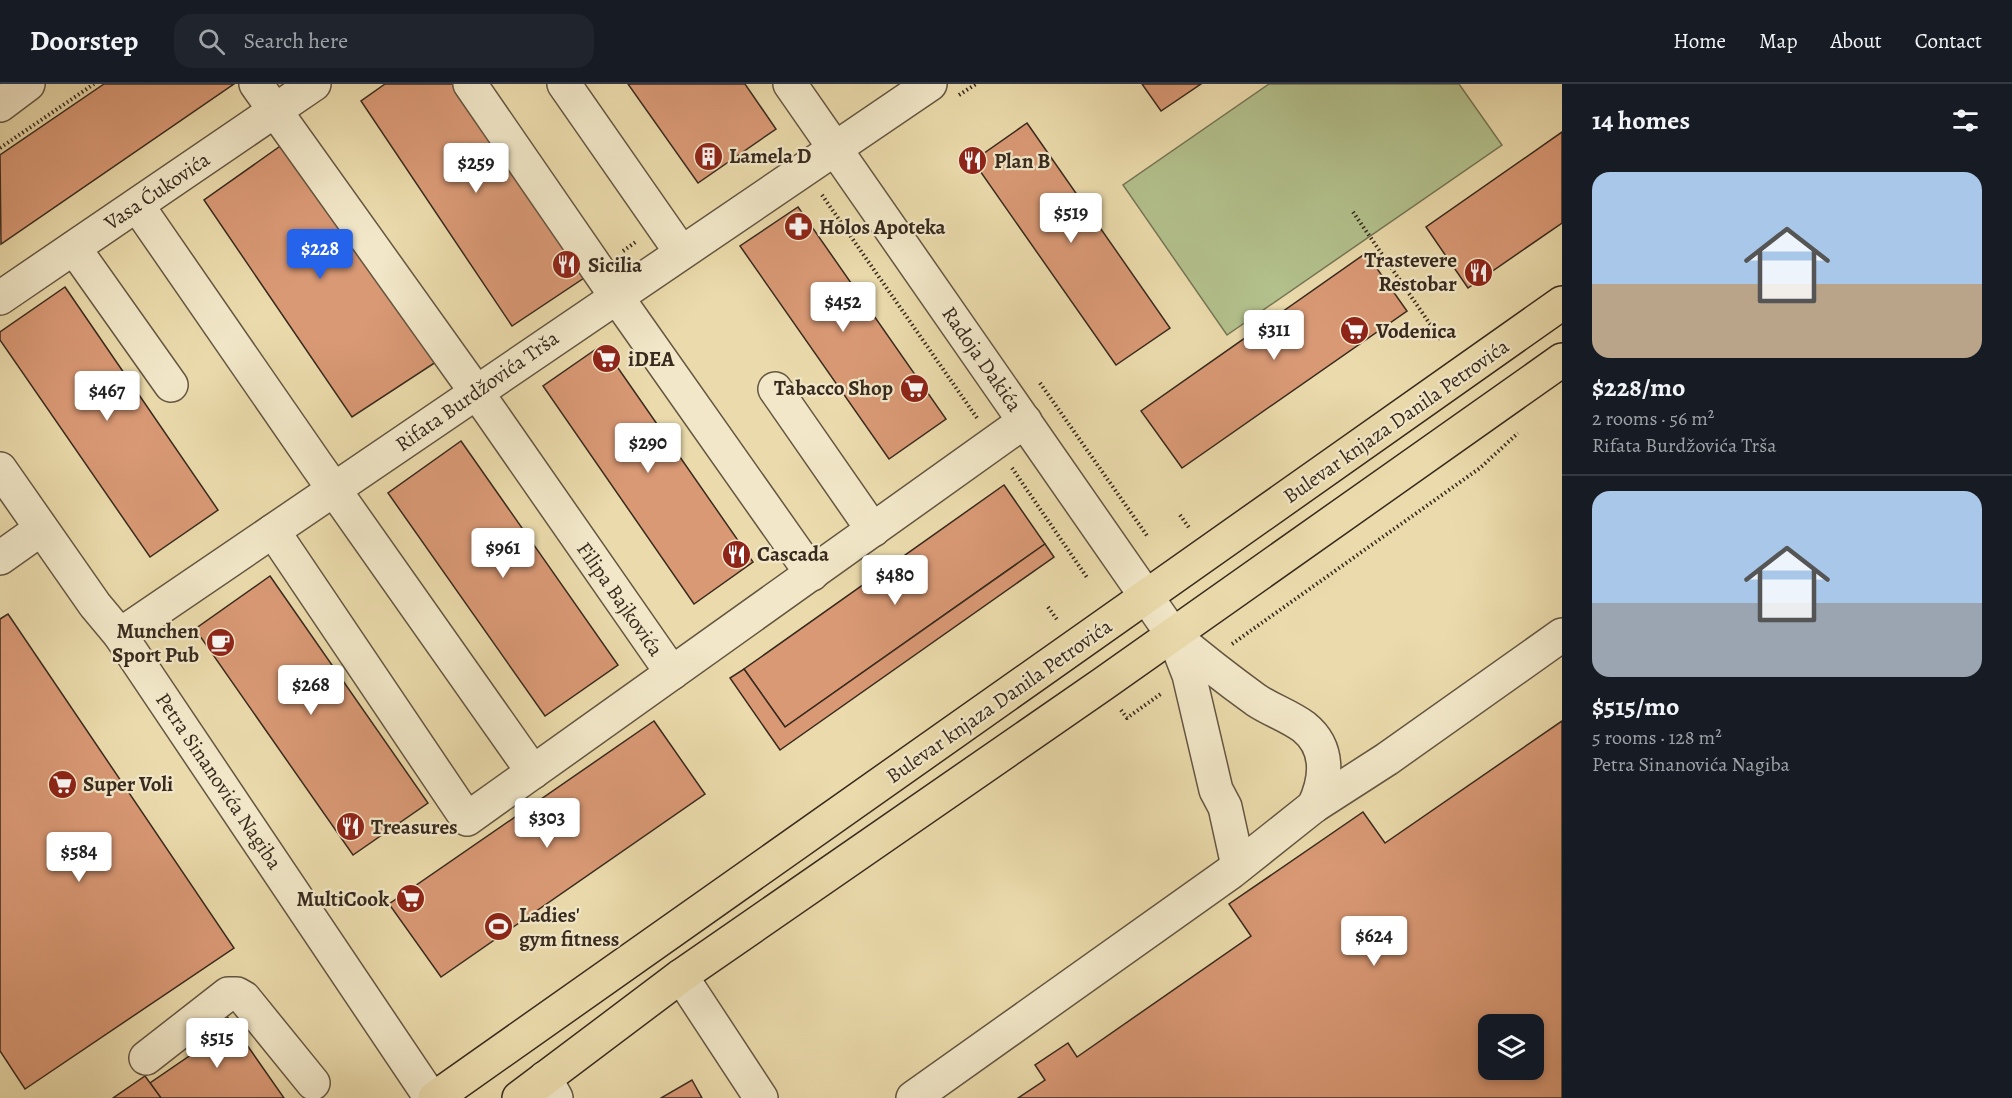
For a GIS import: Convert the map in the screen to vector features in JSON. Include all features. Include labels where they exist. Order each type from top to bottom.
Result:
[{"type":"main road","name":"Bulevar knjaza Danila Petrovića","points":[[433,1098],[1562,303]]},
{"type":"main road","points":[[519,1098],[551,1088],[681,976],[1562,360]]},
{"type":"street","points":[[0,105],[28,84]]},
{"type":"street","name":"Filipa Bajkovića","points":[[256,84],[477,392],[672,673]]},
{"type":"street","name":"Vasa Ćukovića","points":[[0,298],[314,84]]},
{"type":"street","points":[[470,84],[812,574]]},
{"type":"street","points":[[564,84],[681,252]]},
{"type":"street","name":"Radoja Dakića","points":[[790,84],[1197,669],[1303,727],[1313,736],[1348,755],[1380,764]]},
{"type":"street","name":"Rifata Burdžovića Trša","points":[[120,635],[930,84]]},
{"type":"street","points":[[137,205],[533,772]]},
{"type":"street","points":[[74,248],[171,385]]},
{"type":"street","points":[[775,389],[873,530]]},
{"type":"street","points":[[273,531],[467,819],[1025,421]]},
{"type":"street","name":"Petra Sinanovića Nagiba","points":[[0,469],[95,605],[120,635],[433,1098]]},
{"type":"street","points":[[0,558],[41,529]]},
{"type":"street","points":[[914,1098],[1238,867],[1303,814],[1380,764],[1562,635]]},
{"type":"street","points":[[1197,669],[1216,790],[1225,807],[1238,867]]},
{"type":"street","points":[[1225,807],[1242,820],[1255,825],[1275,826],[1303,814],[1323,785],[1325,769],[1322,754],[1313,736]]},
{"type":"street","points":[[681,976],[761,1098]]},
{"type":"street","points":[[146,1058],[228,994],[237,994],[244,998],[313,1083]]},
{"type":"path","points":[[0,148],[94,84]]},
{"type":"path","points":[[804,169],[1088,579]]},
{"type":"path","points":[[1353,212],[1441,340]]},
{"type":"path","points":[[1127,718],[1480,468],[1519,431]]},
{"type":"green space","points":[[1269,84],[1459,84],[1502,145],[1227,335],[1123,185]]},
{"type":"building","points":[[104,84],[234,84],[1,244],[0,155]]},
{"type":"building","points":[[385,84],[459,84],[587,276],[512,326],[361,101]]},
{"type":"building","name":"Lamela D","points":[[628,84],[745,84],[776,129],[698,183]]},
{"type":"building","points":[[1142,84],[1201,84],[1161,111]]},
{"type":"building","points":[[1027,123],[1170,328],[1116,365],[973,161]]},
{"type":"building","points":[[1562,132],[1562,223],[1468,288],[1426,227]]},
{"type":"building","points":[[286,142],[436,362],[352,417],[204,200]]},
{"type":"building","points":[[798,207],[946,419],[889,459],[740,246]]},
{"type":"building","points":[[1366,253],[1407,311],[1182,468],[1141,411]]},
{"type":"building","points":[[65,287],[218,510],[150,557],[0,340],[0,332]]},
{"type":"building","points":[[602,345],[753,562],[694,604],[543,386]]},
{"type":"building","points":[[461,441],[618,665],[545,716],[388,493]]},
{"type":"building","points":[[1004,485],[1045,544],[785,727],[744,669]]},
{"type":"building","points":[[1045,544],[1054,557],[780,750],[730,678],[744,669],[785,727]]},
{"type":"building","points":[[270,576],[428,803],[353,855],[195,629]]},
{"type":"building","name":"Super Voli","points":[[8,614],[234,948],[25,1089],[0,1051],[0,619]]},
{"type":"building","points":[[654,721],[705,794],[441,977],[389,904]]},
{"type":"building","points":[[1562,721],[1562,1098],[1018,1098],[1045,1080],[1035,1065],[1068,1043],[1077,1057],[1251,936],[1229,904],[1363,812],[1385,843]]},
{"type":"building","points":[[226,1015],[284,1098],[161,1098],[150,1083],[195,1052],[187,1041]]},
{"type":"building","points":[[145,1076],[161,1098],[113,1098]]},
{"type":"building","points":[[692,1080],[702,1098],[661,1098]]},
{"type":"place","name":"Lamela D","points":[[708,156]]},
{"type":"place","name":"Plan B","points":[[973,161]]},
{"type":"place","name":"Holos Apoteka","points":[[798,227]]},
{"type":"place","name":"Sicilia","points":[[567,265]]},
{"type":"place","name":"Trastevere Restobar","points":[[1478,272]]},
{"type":"place","name":"Vodenica","points":[[1355,331]]},
{"type":"place","name":"iDEA","points":[[607,359]]},
{"type":"place","name":"Tabacco Shop","points":[[914,388]]},
{"type":"place","name":"Cascada","points":[[736,554]]},
{"type":"place","name":"Munchen Sport Pub","points":[[220,643]]},
{"type":"place","name":"Super Voli","points":[[62,784]]},
{"type":"place","name":"Treasures","points":[[350,827]]},
{"type":"place","name":"MultiCook","points":[[410,899]]},
{"type":"place","name":"Ladies' gym fitness","points":[[498,927]]}]
